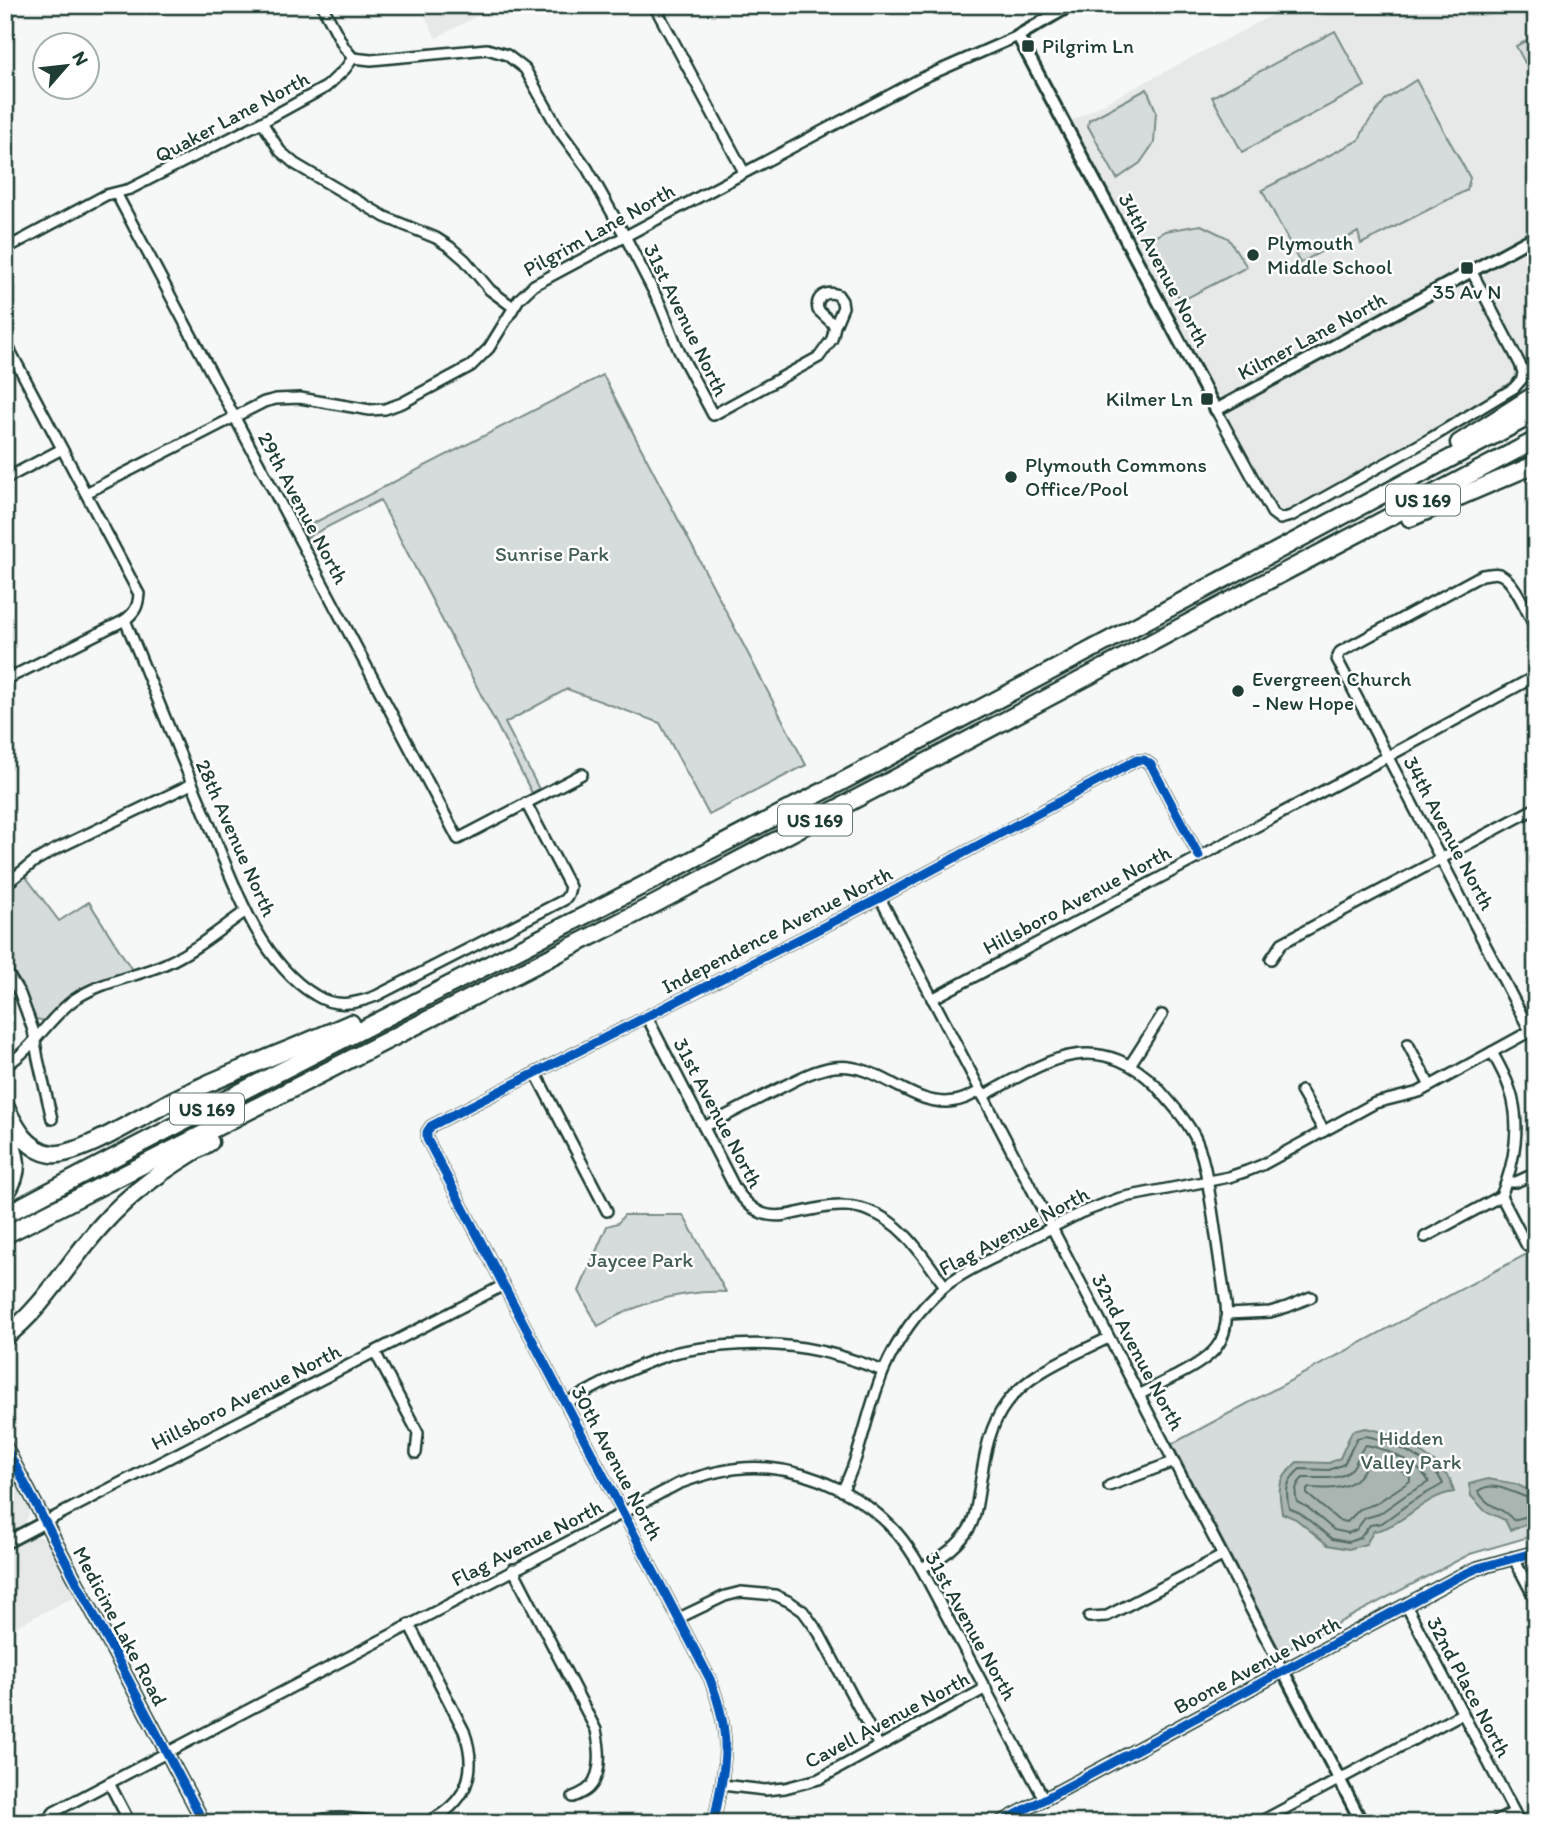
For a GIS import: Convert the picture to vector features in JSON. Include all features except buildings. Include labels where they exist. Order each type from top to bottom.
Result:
[{"type":"highway","points":[[1350,511],[1536,394]]},
{"type":"highway","name":"US 169","points":[[5,1214],[931,736],[1536,413]]},
{"type":"highway","name":"US 169","points":[[5,1235],[662,900],[1536,440]]},
{"type":"highway","points":[[1310,558],[1536,464]]},
{"type":"highway","points":[[5,1106],[16,1128],[34,1148],[51,1154],[67,1153],[83,1148],[166,1103],[208,1084],[373,1014],[410,1004]]},
{"type":"highway","points":[[5,1337],[26,1319],[101,1225],[137,1190],[174,1164],[316,1077]]},
{"type":"highway","points":[[5,1130],[16,1152],[17,1165],[15,1176],[5,1194]]},
{"type":"street","points":[[322,5],[344,47],[353,58]]},
{"type":"street","points":[[654,5],[744,172]]},
{"type":"street","name":"Pilgrim Lane North","points":[[86,493],[264,402],[288,398],[313,399],[370,410],[385,409],[402,403],[471,366],[489,348],[519,299],[534,285],[920,79],[1017,36],[1071,5]]},
{"type":"street","name":"34th Avenue North","points":[[1017,36],[1272,513],[1280,519],[1291,516],[1432,438],[1514,388],[1522,379],[1520,364],[1472,272]]},
{"type":"street","name":"31st Avenue North","points":[[353,58],[371,60],[478,49],[507,55],[525,69],[559,130],[587,169],[625,236],[660,304],[679,351],[713,415],[819,357],[832,339],[835,326]]},
{"type":"street","name":"Quaker Lane North","points":[[5,249],[106,195],[130,189],[326,87],[353,58]]},
{"type":"street","points":[[262,122],[279,151],[295,164],[385,217],[450,247],[491,290],[513,307]]},
{"type":"street","name":"29th Avenue North","points":[[116,193],[458,839],[526,803]]},
{"type":"street","name":"Kilmer Lane North","points":[[1216,410],[1536,236]]},
{"type":"street","points":[[5,341],[139,594],[138,606],[125,620],[5,680]]},
{"type":"street","points":[[5,479],[62,449]]},
{"type":"street","name":"34th Avenue North","points":[[1533,1030],[1337,659],[1340,652],[1482,575],[1498,573],[1508,579],[1536,629]]},
{"type":"street","name":"28th Avenue North","points":[[125,620],[246,911],[281,965],[301,985],[327,1002],[353,1003],[376,996],[564,900],[570,887],[526,803]]},
{"type":"street","name":"Hillsboro Avenue North","points":[[932,999],[1536,676]]},
{"type":"street","name":"Independence Avenue North","points":[[427,1132],[431,1126],[880,898],[1137,760],[1144,760],[1151,765],[1199,856]]},
{"type":"street","points":[[526,803],[582,774]]},
{"type":"street","points":[[5,884],[54,850],[192,784]]},
{"type":"street","points":[[1271,959],[1282,943],[1536,808]]},
{"type":"street","name":"32nd Avenue North","points":[[880,898],[1362,1823]]},
{"type":"street","points":[[5,1066],[23,1053],[62,1010],[76,999],[97,988],[175,960],[246,911]]},
{"type":"street","points":[[5,969],[28,1013],[52,1119]]},
{"type":"street","points":[[1130,1065],[1162,1014]]},
{"type":"street","name":"31st Avenue North","points":[[647,1017],[735,1188],[752,1208],[777,1216],[837,1206],[870,1211],[901,1231],[945,1286]]},
{"type":"street","name":"Flag Avenue North","points":[[45,1823],[47,1817],[54,1812],[678,1484],[720,1471],[768,1468],[818,1480],[842,1491],[857,1458],[883,1371],[898,1340],[945,1286],[1080,1213],[1119,1198],[1229,1177],[1262,1165],[1375,1103],[1419,1092],[1533,1030]]},
{"type":"street","points":[[1408,1044],[1430,1086]]},
{"type":"street","points":[[1425,1237],[1501,1196],[1507,1182],[1514,1154],[1515,1110],[1510,1088],[1492,1052]]},
{"type":"street","points":[[704,1127],[804,1076],[835,1066],[864,1070],[930,1101],[957,1101],[1059,1058],[1091,1054],[1107,1056],[1130,1065],[1154,1084],[1195,1137],[1207,1181],[1227,1314],[1225,1333],[1209,1357],[1139,1395]]},
{"type":"street","points":[[536,1074],[607,1210]]},
{"type":"street","points":[[1301,1091],[1324,1131]]},
{"type":"street","name":"30th Avenue North","points":[[427,1132],[427,1139],[710,1679],[725,1727],[726,1749],[722,1785],[713,1823]]},
{"type":"street","points":[[1507,1182],[1516,1182],[1536,1173]]},
{"type":"street","points":[[1501,1196],[1527,1246]]},
{"type":"street","name":"Hillsboro Avenue North","points":[[5,1543],[504,1285]]},
{"type":"street","points":[[1227,1314],[1270,1312],[1311,1297]]},
{"type":"street","points":[[922,1568],[949,1550],[969,1528],[975,1513],[989,1438],[1004,1406],[1016,1392],[1044,1371],[1108,1338]]},
{"type":"street","points":[[566,1403],[607,1380],[671,1354],[727,1345],[772,1343],[807,1347],[883,1371]]},
{"type":"street","points":[[375,1352],[418,1433],[416,1453]]},
{"type":"street","name":"Medicine Lake Road","points":[[5,1446],[204,1823]]},
{"type":"street","points":[[1109,1486],[1174,1462]]},
{"type":"street","name":"31st Avenue North","points":[[842,1491],[880,1516],[897,1533],[922,1568],[1044,1799]]},
{"type":"street","name":"Boone Avenue North","points":[[1000,1823],[1478,1567],[1536,1552]]},
{"type":"street","points":[[1089,1617],[1107,1616],[1222,1556]]},
{"type":"street","points":[[1513,1558],[1536,1601]]},
{"type":"street","points":[[513,1569],[596,1730],[599,1760],[595,1778],[589,1789],[573,1797]]},
{"type":"street","points":[[679,1618],[725,1596],[741,1592],[775,1595],[790,1602],[803,1611],[820,1633],[879,1746]]},
{"type":"street","name":"32nd Place North","points":[[1406,1605],[1520,1823]]},
{"type":"street","points":[[409,1624],[470,1747],[470,1776],[456,1801],[447,1810],[425,1823]]},
{"type":"street","name":"Cavell Avenue North","points":[[722,1785],[765,1790],[819,1779],[986,1688]]},
{"type":"street","points":[[1258,1823],[1463,1713]]},
{"type":"street","points":[[109,1783],[130,1823]]},
{"type":"street","points":[[1494,1823],[1514,1812]]},
{"type":"street","points":[[306,1823],[351,1817],[382,1823]]},
{"type":"shaded area","points":[[419,5],[498,5],[436,38]]},
{"type":"shaded area","name":"Plymouth Middle School","points":[[1280,5],[1536,5],[1536,230],[1223,397],[1218,397],[1071,121],[1282,10]]},
{"type":"shaded area","points":[[1536,246],[1536,378],[1483,277]]},
{"type":"shaded area","points":[[1465,282],[1471,286],[1516,367],[1514,379],[1422,436],[1286,513],[1279,510],[1227,416],[1229,410]]},
{"type":"shaded area","points":[[5,1463],[29,1514],[24,1525],[5,1535]]},
{"type":"shaded area","points":[[38,1536],[46,1542],[76,1596],[5,1632],[5,1551],[30,1537]]},
{"type":"green space","points":[[1335,31],[1365,86],[1242,152],[1212,97]]},
{"type":"green space","points":[[1536,36],[1536,57],[1525,63],[1516,46]]},
{"type":"green space","points":[[1416,80],[1470,178],[1467,190],[1361,244],[1358,232],[1300,263],[1262,190],[1359,140],[1385,100]]},
{"type":"green space","points":[[1147,89],[1156,111],[1154,143],[1140,163],[1117,179],[1088,126],[1089,120]]},
{"type":"green space","points":[[1201,225],[1228,238],[1247,267],[1185,299],[1178,296],[1148,241],[1165,231]]},
{"type":"green space","name":"Sunrise Park","points":[[603,375],[806,765],[709,815],[660,723],[567,689],[505,723],[539,789],[532,793],[380,500],[306,538],[302,529]]},
{"type":"green space","points":[[23,873],[59,921],[89,902],[132,970],[76,993],[44,1021],[36,1019],[22,987],[5,960],[5,889]]},
{"type":"green space","name":"Jaycee Park","points":[[624,1215],[683,1215],[726,1292],[692,1293],[660,1300],[628,1311],[598,1326],[579,1291],[607,1226],[618,1223]]},
{"type":"green space","name":"Hidden Valley Park","points":[[1536,1249],[1536,1535],[1470,1554],[1281,1653],[1172,1444]]},
{"type":"water","points":[[1366,1428],[1383,1432],[1417,1449],[1450,1479],[1454,1492],[1432,1499],[1394,1524],[1374,1531],[1366,1544],[1349,1549],[1328,1545],[1296,1519],[1282,1513],[1280,1484],[1297,1462],[1329,1463],[1340,1458],[1352,1431]]},
{"type":"water","points":[[1488,1479],[1516,1484],[1536,1494],[1536,1520],[1510,1530],[1505,1520],[1485,1511],[1471,1496],[1469,1484]]},
{"type":"cycle path","points":[[713,1823],[722,1780],[725,1737],[720,1709],[710,1679],[427,1139],[427,1132],[431,1126],[880,898],[1137,760],[1144,760],[1151,765],[1199,856]]},
{"type":"cycle path","points":[[5,1446],[204,1823]]},
{"type":"cycle path","points":[[1000,1823],[1458,1577],[1478,1568],[1536,1552]]},
{"type":"place","name":"Pilgrim Ln","points":[[1028,46]]},
{"type":"place","name":"Plymouth Middle School","points":[[1253,255]]},
{"type":"place","name":"35 Av N","points":[[1467,268]]},
{"type":"place","name":"Kilmer Ln","points":[[1207,399]]},
{"type":"place","name":"Plymouth Commons Office/Pool","points":[[1011,477]]},
{"type":"place","name":"Evergreen Church - New Hope","points":[[1238,691]]}]
